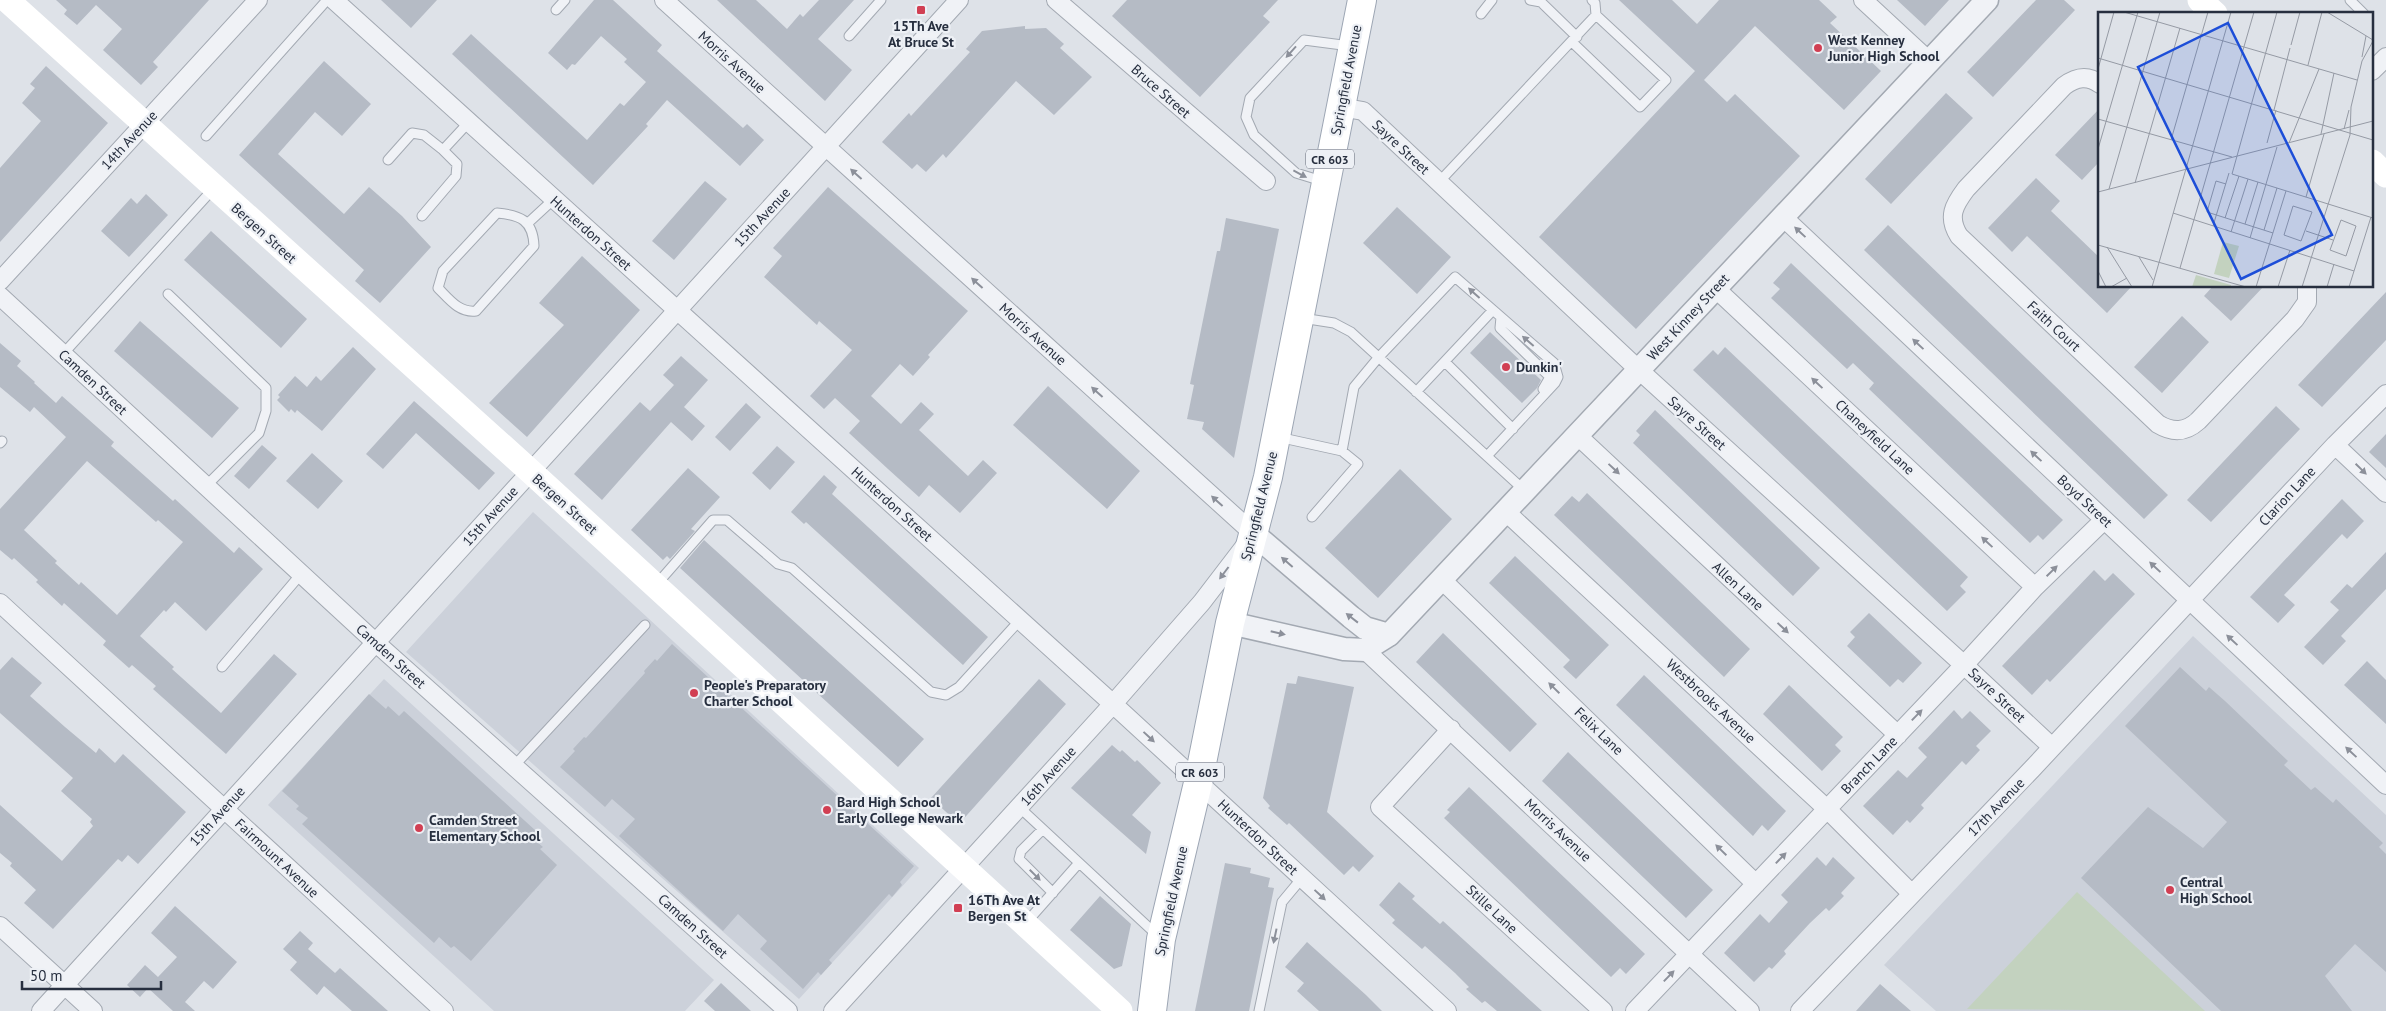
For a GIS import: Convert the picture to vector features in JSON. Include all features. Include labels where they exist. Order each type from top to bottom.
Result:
[{"type":"main road","name":"Bergen Street","points":[[7,0],[530,471],[1120,1011]]},
{"type":"main road","name":"Springfield Avenue","points":[[1152,1011],[1161,940],[1198,783],[1230,623],[1254,534],[1276,436],[1362,0]]},
{"type":"main road","points":[[2200,0],[2213,12]]},
{"type":"main road","points":[[2374,164],[2386,175]]},
{"type":"street","name":"14th Avenue","points":[[0,281],[258,0]]},
{"type":"street","name":"Hunterdon Street","points":[[334,0],[1113,704],[1446,1011]]},
{"type":"street","name":"Morris Avenue","points":[[664,0],[1254,534],[1351,617],[1366,628],[1389,635]]},
{"type":"street","name":"15th Avenue","points":[[41,1011],[959,0]]},
{"type":"street","name":"Bruce Street","points":[[1056,0],[1266,181]]},
{"type":"street","points":[[1863,0],[1929,61]]},
{"type":"street","name":"West Kinney Street","points":[[1389,635],[1987,0]]},
{"type":"street","points":[[2374,69],[2386,57]]},
{"type":"street","name":"Faith Court","points":[[2098,83],[2085,78],[2071,81],[2064,86],[1966,189],[1956,201],[1952,216],[1954,228],[1959,236],[2158,424],[2174,431],[2186,429],[2198,421],[2295,319],[2307,302],[2307,288]]},
{"type":"street","name":"Sayre Street","points":[[1340,107],[1363,111],[1639,370],[2052,747]]},
{"type":"street","name":"Boyd Street","points":[[1783,216],[2386,785]]},
{"type":"street","name":"Chaneyfield Lane","points":[[1715,288],[2035,587]]},
{"type":"street","name":"Camden Street","points":[[0,296],[375,642],[788,1011]]},
{"type":"street","name":"Clarion Lane","points":[[2190,601],[2335,445],[2386,394]]},
{"type":"street","name":"Allen Lane","points":[[1578,436],[1898,735]]},
{"type":"street","points":[[2335,445],[2386,493]]},
{"type":"street","name":"Westbrooks Avenue","points":[[1506,512],[1827,809],[1912,894]]},
{"type":"street","name":"Branch Lane","points":[[1635,1011],[1898,735],[2035,587],[2104,520]]},
{"type":"street","name":"16th Avenue","points":[[834,1011],[1113,704],[1202,602],[1254,534]]},
{"type":"street","name":"Felix Lane","points":[[1442,579],[1756,884]]},
{"type":"street","name":"17th Avenue","points":[[1800,1011],[2190,601]]},
{"type":"street","name":"Fairmount Avenue","points":[[0,603],[444,1011]]},
{"type":"street","points":[[1230,623],[1344,649],[1365,650],[1389,635]]},
{"type":"street","name":"Morris Avenue","points":[[1365,650],[1750,1011]]},
{"type":"street","name":"Stille Lane","points":[[1451,729],[1380,806],[1603,1011]]},
{"type":"street","points":[[0,926],[92,1011]]},
{"type":"lane","points":[[206,136],[326,0]]},
{"type":"lane","points":[[556,10],[565,0]]},
{"type":"lane","points":[[849,36],[881,0]]},
{"type":"lane","points":[[1481,14],[1492,0]]},
{"type":"lane","points":[[1530,0],[1541,2],[1640,107],[1666,80],[1596,15],[1595,3],[1592,0]]},
{"type":"lane","points":[[2350,0],[2362,12]]},
{"type":"lane","points":[[1438,182],[1596,15]]},
{"type":"lane","points":[[1326,182],[1309,179],[1296,173],[1282,161],[1250,130],[1246,110],[1250,98],[1304,40],[1352,46]]},
{"type":"lane","points":[[443,150],[469,122]]},
{"type":"lane","points":[[388,160],[412,133],[424,135],[457,164],[456,176],[422,216]]},
{"type":"lane","points":[[63,354],[214,188]]},
{"type":"lane","points":[[528,223],[554,199]]},
{"type":"lane","points":[[497,213],[514,215],[528,223],[533,234],[534,246],[476,311],[467,312],[458,308],[438,288],[438,280],[442,271],[497,213]]},
{"type":"lane","points":[[1342,451],[1354,387],[1378,358],[1455,277],[1554,364],[1557,371],[1558,377],[1555,383],[1487,456]]},
{"type":"lane","points":[[168,294],[266,388],[266,411],[259,433],[206,486]]},
{"type":"lane","points":[[1416,392],[1493,310]]},
{"type":"lane","points":[[1299,317],[1334,323],[1351,332],[1525,491]]},
{"type":"lane","points":[[1445,362],[1513,429]]},
{"type":"lane","points":[[1276,436],[1342,451],[1358,464],[1312,517]]},
{"type":"lane","points":[[655,586],[712,520],[726,520],[778,564],[792,568],[931,692],[946,695],[959,687],[1020,620]]},
{"type":"lane","points":[[222,667],[301,574]]},
{"type":"lane","points":[[514,766],[645,626]]},
{"type":"lane","points":[[1019,807],[1161,940]]},
{"type":"lane","points":[[1042,830],[1021,851],[1019,859],[1053,893]]},
{"type":"lane","points":[[1025,924],[1078,864]]},
{"type":"lane","points":[[1259,1011],[1282,902],[1302,878]]},
{"type":"shaded area","points":[[533,512],[919,868],[799,999],[406,652]]},
{"type":"shaded area","name":"Central High School","points":[[2193,636],[2386,815],[2386,1011],[1936,1011],[1884,965]]},
{"type":"shaded area","points":[[384,679],[714,980],[685,1011],[494,1011],[268,805]]},
{"type":"green space","points":[[2077,892],[2205,1011],[1967,1009]]},
{"type":"building","points":[[56,0],[209,0],[153,62],[158,67],[141,85],[103,50],[122,29],[96,5],[77,25],[64,14],[67,10]]},
{"type":"building","points":[[381,0],[437,0],[411,28]]},
{"type":"building","points":[[594,0],[613,0],[662,45],[657,51],[743,128],[747,124],[764,140],[740,166],[667,100],[646,124],[648,126],[593,185],[452,54],[471,34],[587,140],[620,103],[624,106],[646,82],[624,62],[627,59],[601,36],[575,65],[572,64],[567,70],[548,53]]},
{"type":"building","points":[[717,0],[756,0],[787,29],[800,14],[803,17],[819,0],[854,0],[818,39],[852,70],[825,101]]},
{"type":"building","points":[[1127,0],[1278,0],[1263,16],[1270,22],[1200,97],[1112,16]]},
{"type":"building","points":[[1619,0],[1672,0],[1697,24],[1719,0],[1819,0],[1837,17],[1830,23],[1881,71],[1844,110],[1755,26],[1704,80],[1727,102],[1735,94],[1800,156],[1636,329],[1539,237],[1695,71]]},
{"type":"building","points":[[1897,0],[1949,0],[1925,26]]},
{"type":"building","points":[[2036,0],[2064,0],[2075,10],[1993,97],[1967,72]]},
{"type":"building","points":[[1025,26],[1025,29],[1046,28],[1064,44],[1060,48],[1092,77],[1054,115],[1016,81],[946,158],[943,154],[926,172],[917,164],[912,169],[882,142],[909,113],[911,116],[970,52],[966,49],[982,31]]},
{"type":"building","points":[[324,61],[371,104],[342,136],[315,112],[278,154],[344,214],[369,187],[402,216],[431,247],[380,303],[355,281],[364,270],[239,155]]},
{"type":"building","points":[[46,66],[108,123],[0,242],[0,168],[41,121],[22,103],[35,88],[30,84]]},
{"type":"building","points":[[1946,93],[1973,118],[1891,204],[1865,179]]},
{"type":"building","points":[[2098,110],[2098,163],[2082,180],[2055,155]]},
{"type":"building","points":[[2036,178],[2060,201],[2051,211],[2098,256],[2098,288],[2130,288],[2107,313],[2027,236],[2012,252],[1988,228]]},
{"type":"building","points":[[705,181],[727,199],[674,260],[652,241]]},
{"type":"building","points":[[828,187],[968,311],[928,355],[930,357],[913,376],[900,364],[871,396],[901,424],[921,402],[934,414],[919,430],[968,476],[983,460],[997,473],[960,513],[929,485],[919,497],[888,469],[849,433],[860,421],[835,398],[824,409],[810,396],[852,350],[819,321],[817,325],[764,277],[782,256],[773,248]]},
{"type":"building","points":[[146,194],[168,215],[129,257],[101,231],[131,198],[137,204]]},
{"type":"building","points":[[1397,207],[1451,257],[1417,294],[1363,243]]},
{"type":"building","points":[[1226,218],[1279,229],[1234,458],[1202,429],[1204,422],[1187,419],[1194,385],[1190,384],[1217,251],[1220,251]]},
{"type":"building","points":[[1888,225],[2168,495],[2144,519],[1864,250]]},
{"type":"building","points":[[211,231],[307,319],[281,348],[184,260]]},
{"type":"building","points":[[582,256],[640,310],[527,437],[489,403],[564,325],[539,303]]},
{"type":"building","points":[[1791,263],[2063,520],[2043,540],[2038,535],[2030,543],[1869,389],[1874,383],[1853,363],[1847,369],[1771,298],[1780,289],[1773,283]]},
{"type":"building","points":[[2211,288],[2262,288],[2231,321],[2204,296]]},
{"type":"building","points":[[2386,292],[2386,340],[2322,407],[2298,385]]},
{"type":"building","points":[[2182,316],[2209,342],[2162,393],[2134,367]]},
{"type":"building","points":[[140,321],[239,408],[212,438],[114,351]]},
{"type":"building","name":"Dunkin'","points":[[1490,332],[1541,380],[1537,388],[1522,403],[1470,353]]},
{"type":"building","points":[[0,343],[21,361],[17,366],[56,403],[62,396],[114,442],[111,446],[173,501],[175,499],[234,553],[239,547],[263,569],[206,631],[175,602],[166,612],[164,610],[140,636],[174,667],[172,669],[221,713],[274,654],[297,674],[226,754],[153,689],[156,686],[132,665],[129,668],[103,645],[106,641],[64,603],[62,606],[14,558],[12,560],[0,550],[0,509],[66,437],[34,407],[30,412],[0,387]],"holes":[[[87,461],[156,522],[158,520],[183,542],[117,615],[81,582],[79,585],[24,530]]]},
{"type":"building","points":[[353,347],[376,369],[322,431],[297,410],[295,413],[291,409],[289,412],[277,400],[280,397],[278,395],[295,376],[307,387],[316,376],[321,381]]},
{"type":"building","points":[[1725,347],[1968,577],[1960,586],[1966,592],[1947,611],[1693,370],[1713,350],[1718,355]]},
{"type":"building","points":[[681,356],[708,380],[684,407],[705,426],[692,441],[671,422],[602,500],[574,474],[640,402],[650,411],[674,385],[663,375]]},
{"type":"building","points":[[1048,386],[1140,471],[1107,509],[1013,425]]},
{"type":"building","points":[[414,401],[495,473],[479,490],[416,433],[383,469],[366,454]]},
{"type":"building","points":[[746,403],[761,417],[730,451],[715,437]]},
{"type":"building","points":[[2276,406],[2300,429],[2211,522],[2187,500]]},
{"type":"building","points":[[1655,410],[1820,568],[1793,596],[1633,443],[1640,435],[1636,431]]},
{"type":"building","points":[[2386,434],[2386,468],[2369,452]]},
{"type":"building","points":[[262,445],[277,458],[249,489],[234,476]]},
{"type":"building","points":[[777,446],[795,462],[770,490],[752,473]]},
{"type":"building","points":[[312,453],[343,481],[318,509],[286,481]]},
{"type":"building","points":[[688,468],[720,497],[691,529],[695,531],[670,559],[667,556],[663,560],[631,530]]},
{"type":"building","points":[[1400,469],[1452,519],[1378,598],[1325,548]]},
{"type":"building","points":[[824,475],[837,487],[832,494],[988,637],[963,665],[806,522],[804,524],[791,512]]},
{"type":"building","points":[[1587,493],[1750,649],[1724,677],[1554,515],[1572,496],[1579,502]]},
{"type":"building","points":[[2342,499],[2364,521],[2347,539],[2342,534],[2284,595],[2295,605],[2278,623],[2250,597]]},
{"type":"building","points":[[704,540],[924,739],[898,767],[680,568]]},
{"type":"building","points":[[2386,552],[2386,589],[2341,636],[2346,641],[2323,665],[2304,647],[2339,610],[2330,602],[2347,584],[2352,588]]},
{"type":"building","points":[[1515,556],[1609,645],[1576,679],[1563,667],[1570,660],[1489,583]]},
{"type":"building","points":[[2094,570],[2105,581],[2113,573],[2135,594],[2050,682],[2047,679],[2032,695],[2002,666]]},
{"type":"building","points":[[1869,613],[1922,663],[1903,683],[1898,679],[1890,687],[1847,646],[1855,637],[1850,632]]},
{"type":"building","points":[[1443,633],[1537,724],[1510,752],[1416,662]]},
{"type":"building","points":[[672,644],[914,866],[900,882],[902,885],[892,897],[889,894],[829,960],[832,963],[821,975],[818,972],[803,989],[760,949],[767,941],[738,914],[723,931],[619,836],[635,819],[612,799],[605,807],[560,767],[575,751],[573,749],[584,737],[586,738],[645,673],[644,671],[655,659],[657,661]]},
{"type":"building","points":[[12,657],[42,683],[30,696],[96,753],[99,748],[115,763],[123,754],[186,812],[138,864],[128,855],[122,862],[118,859],[53,929],[24,903],[36,890],[10,866],[12,863],[0,853],[0,805],[62,861],[93,826],[90,822],[92,819],[61,791],[73,778],[0,713],[0,670]]},
{"type":"building","points":[[2367,661],[2386,680],[2386,724],[2344,685]]},
{"type":"building","points":[[2180,667],[2206,691],[2209,687],[2225,701],[2288,761],[2284,765],[2311,790],[2315,787],[2333,803],[2336,799],[2383,843],[2379,847],[2386,854],[2386,972],[2355,944],[2325,976],[2352,1011],[2221,1011],[2081,878],[2148,807],[2203,848],[2227,822],[2125,726]]},
{"type":"building","points":[[1644,675],[1786,811],[1768,831],[1762,825],[1753,836],[1616,705]]},
{"type":"building","points":[[1298,676],[1354,687],[1327,812],[1374,856],[1359,872],[1353,866],[1344,875],[1289,823],[1287,825],[1268,808],[1270,806],[1263,798],[1287,683],[1296,684]]},
{"type":"building","points":[[1039,679],[1066,704],[959,824],[931,798]]},
{"type":"building","points":[[1789,685],[1843,737],[1835,745],[1841,751],[1822,771],[1763,714]]},
{"type":"building","name":"Camden Street Elementary School","points":[[369,694],[386,709],[388,706],[399,716],[404,711],[536,831],[531,837],[543,847],[540,849],[557,865],[471,961],[454,946],[451,948],[439,937],[434,943],[302,824],[308,818],[296,809],[299,806],[282,791]]},
{"type":"building","points":[[1954,710],[1962,719],[1970,711],[1991,731],[1976,746],[1980,750],[1966,765],[1962,761],[1921,805],[1924,808],[1910,823],[1907,820],[1893,835],[1863,806],[1898,770],[1907,778],[1927,757],[1918,748]]},
{"type":"building","points":[[1112,745],[1120,752],[1122,750],[1135,762],[1137,760],[1161,783],[1132,815],[1151,832],[1146,854],[1071,788]]},
{"type":"building","points":[[1568,752],[1713,890],[1686,918],[1542,781]]},
{"type":"building","points":[[1469,787],[1645,954],[1626,974],[1620,968],[1611,977],[1444,818],[1450,812],[1447,810]]},
{"type":"building","points":[[1817,857],[1826,866],[1833,857],[1855,878],[1841,893],[1844,896],[1829,911],[1826,908],[1810,923],[1784,951],[1786,954],[1772,969],[1769,967],[1754,982],[1724,953],[1760,914],[1769,923],[1788,902],[1781,895]]},
{"type":"building","points":[[1225,863],[1251,868],[1250,873],[1270,878],[1268,887],[1274,888],[1249,1011],[1195,1011]]},
{"type":"building","points":[[1399,882],[1415,896],[1412,899],[1440,924],[1443,921],[1542,1011],[1497,1011],[1485,1001],[1482,1003],[1466,989],[1469,987],[1455,973],[1425,946],[1422,949],[1392,923],[1395,920],[1379,905]]},
{"type":"building","points":[[1100,896],[1131,924],[1122,966],[1114,969],[1070,930]]},
{"type":"building","points":[[175,906],[237,962],[213,989],[204,981],[185,1002],[195,1011],[173,1011],[148,988],[140,997],[127,985],[145,965],[158,977],[177,957],[151,933]]},
{"type":"building","points":[[300,931],[313,943],[308,949],[335,973],[340,968],[388,1011],[352,1011],[324,986],[317,995],[290,970],[297,962],[283,949]]},
{"type":"building","points":[[1307,942],[1382,1011],[1319,1011],[1297,991],[1304,983],[1285,967]]},
{"type":"building","points":[[721,983],[751,1011],[715,1011],[704,1001]]},
{"type":"building","points":[[1880,984],[1911,1011],[1856,1011]]},
{"type":"place","name":"15Th Ave At Bruce St","points":[[921,10]]},
{"type":"place","name":"West Kenney Junior High School","points":[[1818,48]]},
{"type":"place","name":"Dunkin'","points":[[1506,367]]},
{"type":"place","name":"People's Preparatory Charter School","points":[[694,693]]},
{"type":"place","name":"Bard High School Early College Newark","points":[[827,810]]},
{"type":"place","name":"Camden Street Elementary School","points":[[419,828]]},
{"type":"place","name":"Central High School","points":[[2170,890]]},
{"type":"place","name":"16Th Ave At Bergen St","points":[[958,908]]}]
